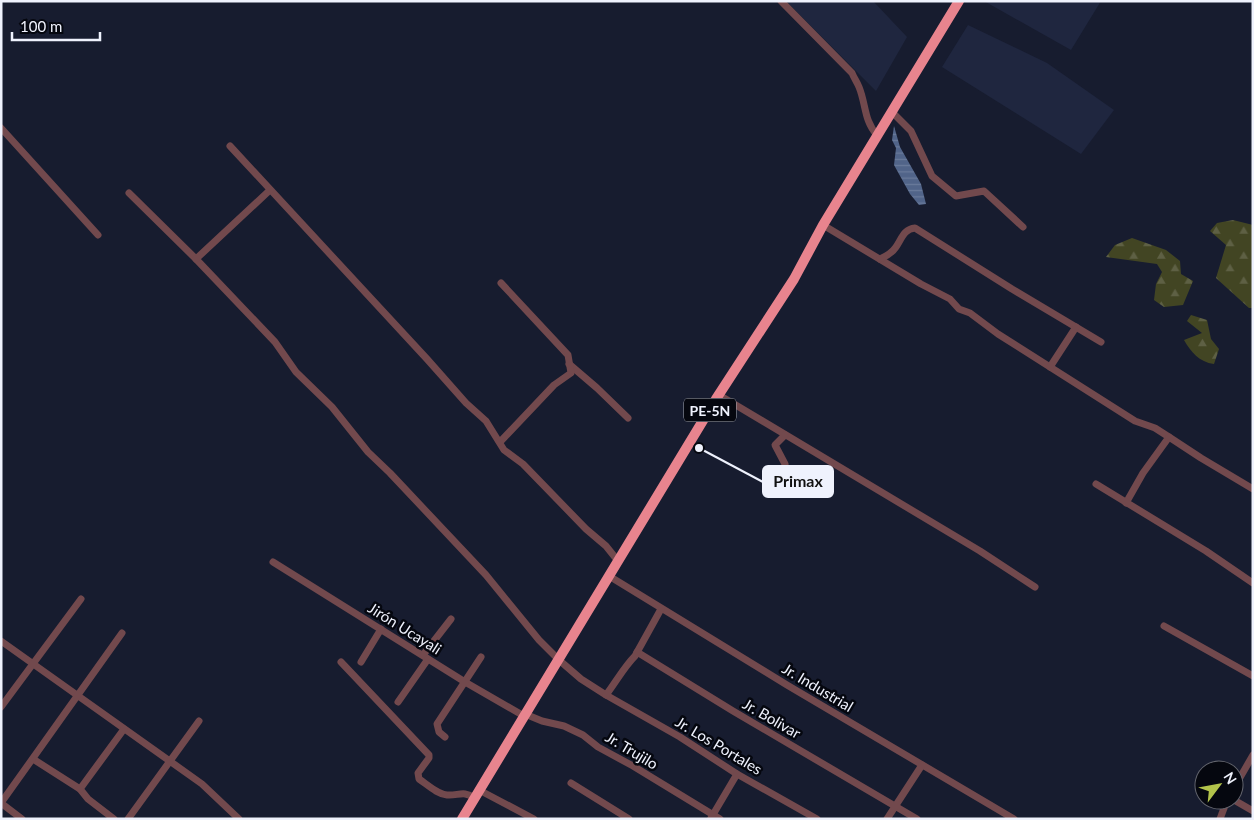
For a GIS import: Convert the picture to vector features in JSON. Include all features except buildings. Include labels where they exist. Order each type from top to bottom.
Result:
[{"type":"highway","name":"PE-5N","points":[[462,819],[719,394],[785,293],[823,225],[958,1]]},
{"type":"street","points":[[781,1],[852,73],[859,87],[867,119],[877,135]]},
{"type":"street","points":[[892,112],[911,131],[932,176],[956,196],[984,191],[1023,227]]},
{"type":"street","points":[[1,128],[98,235]]},
{"type":"street","points":[[230,146],[466,403],[486,421],[504,450],[522,464],[586,529],[606,546],[618,561]]},
{"type":"street","points":[[196,259],[270,190]]},
{"type":"street","name":"Jr. Los Portales","points":[[129,193],[196,259],[275,342],[296,372],[332,408],[368,452],[396,479],[486,575],[539,640],[559,660],[581,679],[606,695],[817,819]]},
{"type":"street","points":[[823,225],[950,299],[958,309],[970,314],[1135,421],[1155,428],[1169,436],[1253,490]]},
{"type":"street","points":[[880,259],[888,256],[909,229],[916,228],[972,265],[1101,342]]},
{"type":"street","points":[[500,442],[554,385],[571,373],[568,355],[501,283]]},
{"type":"street","points":[[1050,367],[1076,327]]},
{"type":"street","points":[[570,364],[628,418]]},
{"type":"street","points":[[719,394],[980,551],[1034,587]]},
{"type":"street","points":[[785,435],[774,444],[786,464]]},
{"type":"street","points":[[1126,503],[1143,473],[1169,436]]},
{"type":"street","points":[[1096,484],[1206,551],[1253,583]]},
{"type":"street","name":"Jirón Ucayali","points":[[273,562],[465,682],[525,715]]},
{"type":"street","name":"Jr. Industrial","points":[[609,576],[787,685],[1014,819]]},
{"type":"street","points":[[1,707],[82,599]]},
{"type":"street","points":[[606,695],[637,652],[661,608]]},
{"type":"street","points":[[398,702],[451,619]]},
{"type":"street","points":[[1164,626],[1253,676]]},
{"type":"street","points":[[361,662],[381,629]]},
{"type":"street","points":[[22,819],[1,803],[122,633]]},
{"type":"street","points":[[1,641],[202,784],[239,819]]},
{"type":"street","name":"Jr. Bolivar","points":[[637,652],[916,819]]},
{"type":"street","points":[[445,737],[439,732],[437,724],[481,657]]},
{"type":"street","points":[[341,662],[429,755],[429,758],[418,773],[419,779],[439,793],[449,795],[477,794],[534,819]]},
{"type":"street","name":"Jr. Trujilo","points":[[525,715],[564,726],[582,735],[598,747],[633,766],[715,817]]},
{"type":"street","points":[[128,819],[199,721]]},
{"type":"street","points":[[80,789],[124,729]]},
{"type":"street","points":[[1244,771],[1253,755]]},
{"type":"street","points":[[33,760],[80,789],[88,799],[114,819]]},
{"type":"street","points":[[887,819],[922,765]]},
{"type":"street","points":[[715,817],[738,774]]},
{"type":"street","points":[[571,783],[629,819]]},
{"type":"shaded area","points":[[786,1],[873,1],[907,37],[876,91]]},
{"type":"shaded area","points":[[984,1],[1101,1],[1071,50]]},
{"type":"shaded area","points":[[968,25],[1047,63],[1114,110],[1081,154],[942,67]]},
{"type":"shaded area","points":[[894,126],[900,147],[921,184],[926,204],[919,205],[910,194],[894,165],[896,148],[892,140]]},
{"type":"green space","points":[[1233,220],[1253,225],[1253,308],[1249,308],[1216,278],[1226,245],[1210,231],[1217,223]]},
{"type":"green space","points":[[1132,238],[1166,250],[1180,261],[1181,274],[1193,281],[1183,305],[1164,307],[1154,300],[1156,284],[1162,272],[1157,264],[1106,257],[1115,245]]},
{"type":"green space","points":[[1191,315],[1207,320],[1211,339],[1219,349],[1214,364],[1196,356],[1184,340],[1202,333],[1187,321]]},
{"type":"place","name":"Primax","points":[[699,448]]}]
